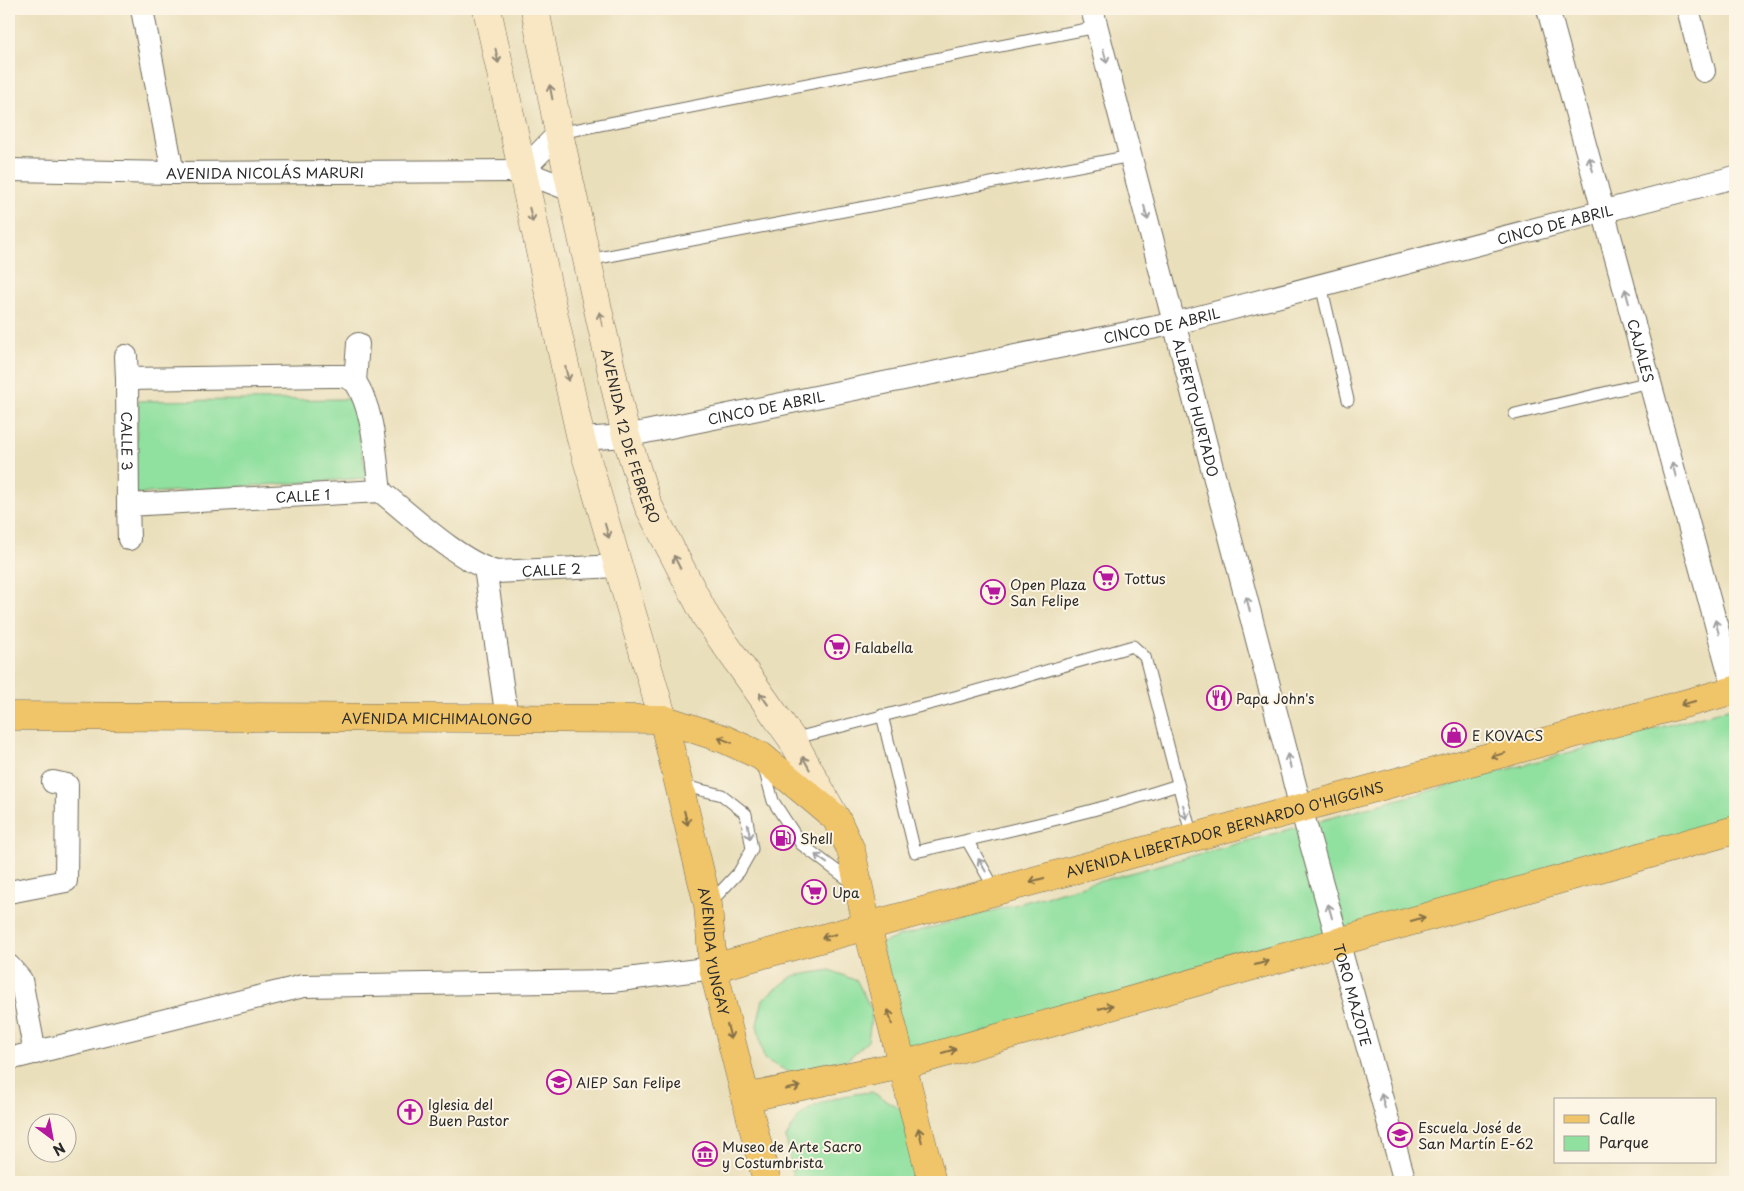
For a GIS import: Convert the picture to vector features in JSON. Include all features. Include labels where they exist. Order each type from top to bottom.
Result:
[{"type":"main road","name":"AVENIDA LIBERTADOR BERNARDO O'HIGGINS","points":[[713,968],[1735,692]]},
{"type":"main road","name":"AVENIDA MICHIMALONGO","points":[[9,716],[663,719],[724,739],[761,756],[836,818]]},
{"type":"main road","name":"AVENIDA YUNGAY","points":[[663,719],[708,905],[713,968],[768,1182]]},
{"type":"main road","points":[[836,818],[851,850],[867,926],[932,1182]]},
{"type":"main road","points":[[745,1098],[902,1065],[1735,830]]},
{"type":"street","points":[[142,9],[173,173]]},
{"type":"street","points":[[487,9],[581,439],[663,719]]},
{"type":"street","name":"AVENIDA 12 DE FEBRERO","points":[[536,9],[559,133],[626,436],[648,505],[706,618],[792,739],[836,818]]},
{"type":"street","name":"CAJALES","points":[[1548,9],[1735,692]]},
{"type":"street","points":[[1688,9],[1704,70]]},
{"type":"street","name":"ALBERTO HURTADO","points":[[1094,18],[1176,322],[1301,808]]},
{"type":"street","points":[[522,171],[559,133]]},
{"type":"street","name":"AVENIDA NICOLÁS MARURI","points":[[9,170],[173,173],[522,171],[573,191]]},
{"type":"street","name":"CINCO DE ABRIL","points":[[581,439],[626,436],[1176,322],[1735,177]]},
{"type":"street","points":[[355,381],[358,344]]},
{"type":"street","points":[[126,356],[127,379],[344,376],[355,381],[363,394],[368,410],[380,491],[468,559],[485,568],[507,718]]},
{"type":"street","name":"CALLE 3","points":[[127,379],[128,505]]},
{"type":"street","name":"CALLE 1","points":[[128,505],[380,491]]},
{"type":"street","points":[[128,505],[128,539]]},
{"type":"street","name":"CALLE 2","points":[[485,568],[496,572],[617,566]]},
{"type":"street","points":[[9,892],[66,881],[67,785],[53,782]]},
{"type":"street","name":"TORO MAZOTE","points":[[1301,808],[1405,1182]]},
{"type":"street","points":[[9,966],[21,980],[35,1053]]},
{"type":"street","points":[[9,1060],[303,986],[612,980],[713,968]]},
{"type":"lane","points":[[559,133],[1094,18]]},
{"type":"lane","points":[[588,260],[1131,156]]},
{"type":"lane","points":[[1321,284],[1348,400]]},
{"type":"lane","points":[[1514,414],[1650,382]]},
{"type":"lane","points":[[792,739],[936,702],[1133,646],[1145,657],[1192,838]]},
{"type":"lane","points":[[882,715],[915,852],[1125,802],[1178,786]]},
{"type":"lane","points":[[761,756],[773,801],[801,844],[860,888]]},
{"type":"lane","points":[[678,785],[722,795],[746,814],[752,849],[738,872],[708,905]]},
{"type":"lane","points":[[967,840],[996,891]]},
{"type":"green space","points":[[352,399],[367,478],[134,494],[138,401]]},
{"type":"green space","points":[[1735,707],[1735,823],[920,1050],[905,1047],[881,944],[897,937]]},
{"type":"green space","points":[[830,970],[857,981],[872,1011],[868,1041],[837,1069],[799,1077],[764,1059],[757,1025],[763,999],[793,976]]},
{"type":"green space","points":[[872,1092],[901,1109],[919,1182],[794,1182],[786,1138],[799,1117],[826,1101]]},
{"type":"place","name":"Tottus","points":[[1106,578]]},
{"type":"place","name":"Open Plaza San Felipe","points":[[993,592]]},
{"type":"place","name":"Falabella","points":[[837,647]]},
{"type":"place","name":"Papa John's","points":[[1219,698]]},
{"type":"place","name":"E KOVACS","points":[[1454,735]]},
{"type":"place","name":"Shell","points":[[783,838]]},
{"type":"place","name":"Upa","points":[[814,892]]},
{"type":"place","name":"AIEP San Felipe","points":[[559,1082]]},
{"type":"place","name":"Iglesia del Buen Pastor","points":[[410,1112]]},
{"type":"place","name":"Escuela José de San Martín E-62","points":[[1400,1135]]},
{"type":"place","name":"Museo de Arte Sacro y Costumbrista","points":[[705,1154]]}]
